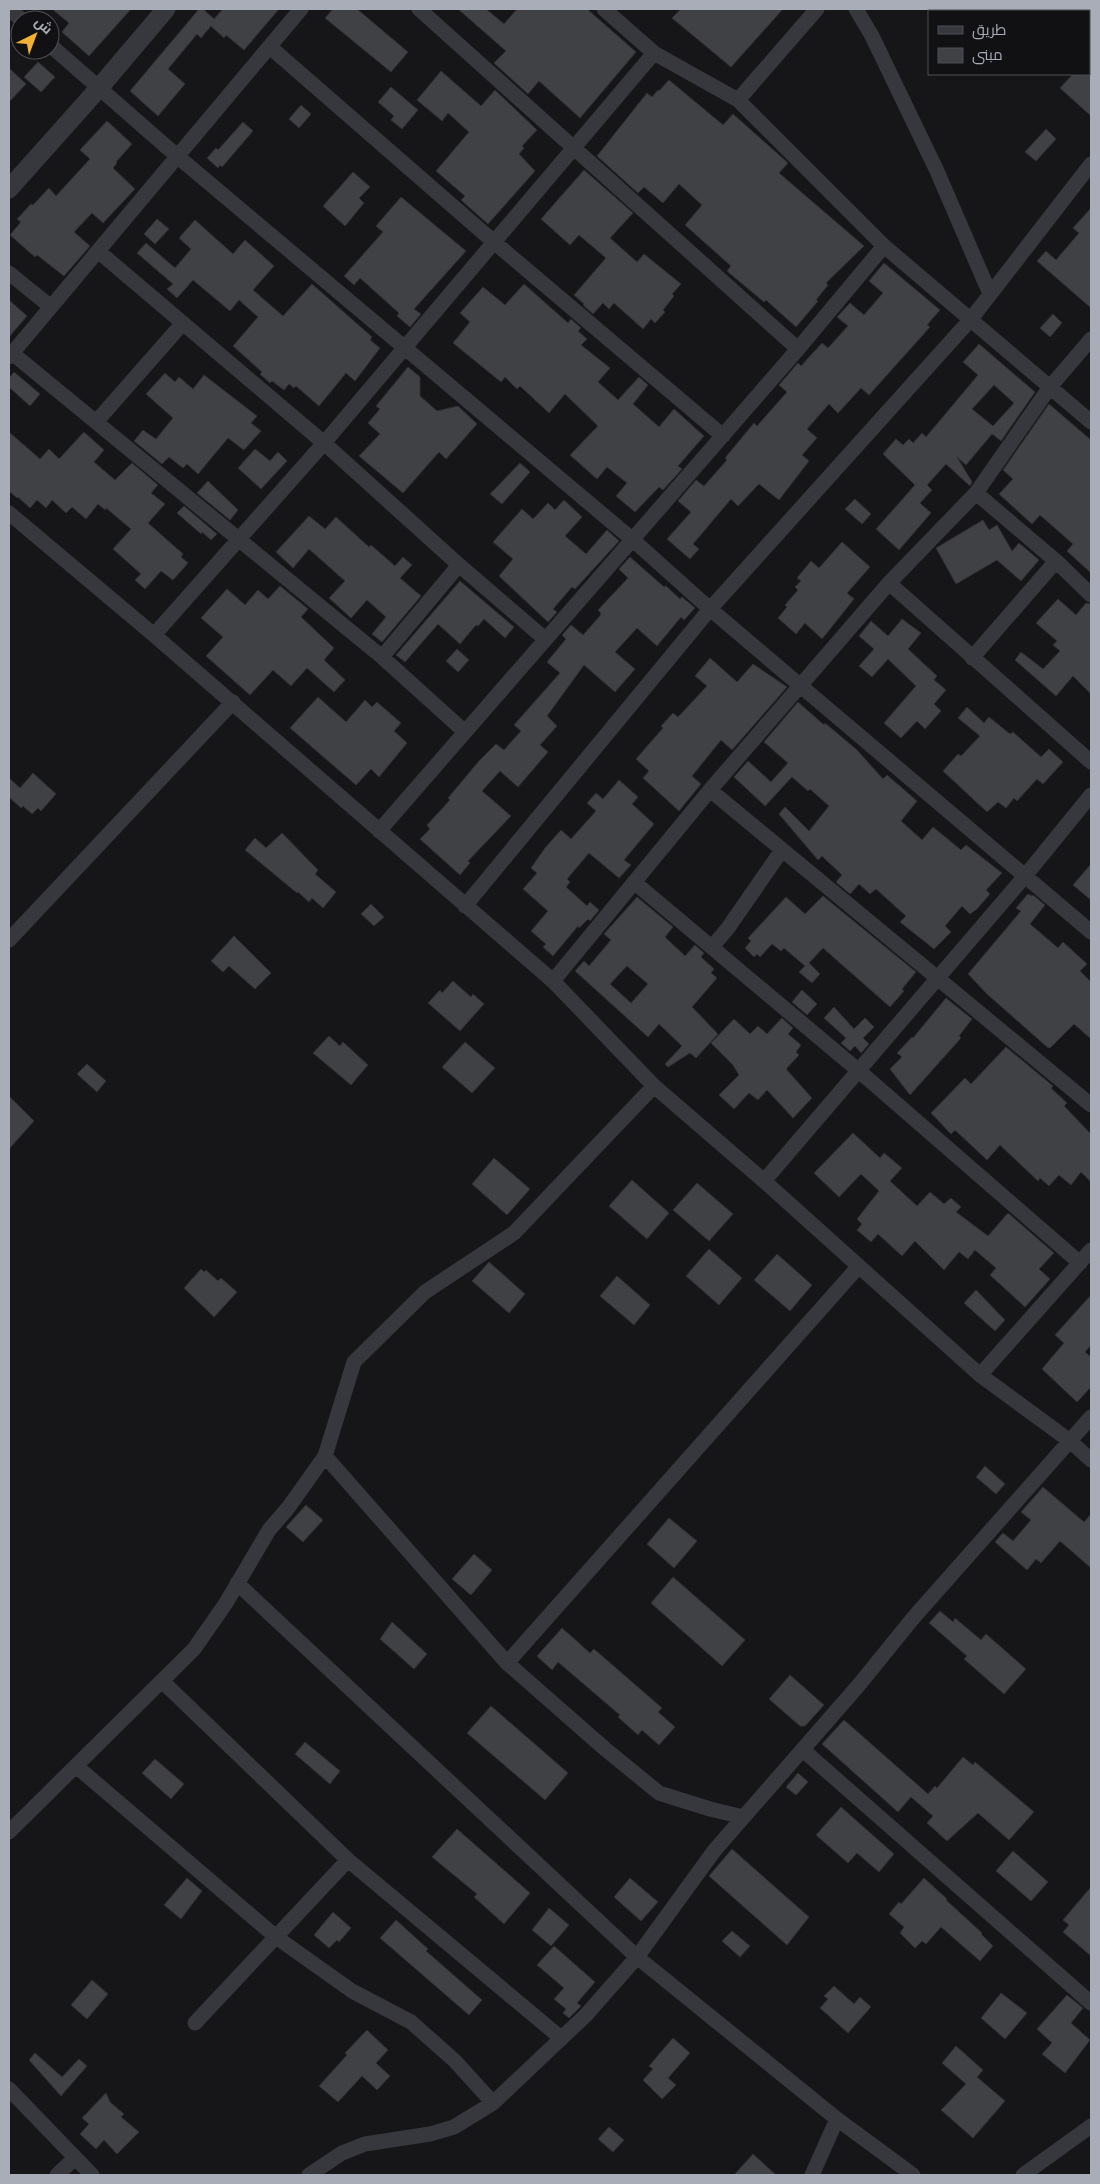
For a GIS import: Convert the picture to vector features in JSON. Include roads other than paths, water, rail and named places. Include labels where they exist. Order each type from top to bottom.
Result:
[{"type":"street","points":[[9,189],[100,88],[166,9]]},
{"type":"street","points":[[301,9],[10,355],[96,422],[382,657],[465,732]]},
{"type":"street","points":[[419,9],[574,146],[798,349]]},
{"type":"street","points":[[604,9],[654,53],[738,100],[884,246],[1091,422]]},
{"type":"street","points":[[738,100],[817,9]]},
{"type":"street","points":[[856,9],[872,36],[937,171],[990,294]]},
{"type":"street","points":[[270,47],[494,242],[723,436]]},
{"type":"street","points":[[60,53],[177,156],[633,540],[710,609],[1091,932]]},
{"type":"street","points":[[154,634],[324,443],[654,53]]},
{"type":"street","points":[[465,906],[710,609],[970,319],[1091,164]]},
{"type":"street","points":[[379,831],[723,436],[884,246]]},
{"type":"street","points":[[98,251],[324,443],[459,565],[545,639]]},
{"type":"street","points":[[9,273],[51,307]]},
{"type":"street","points":[[96,422],[183,323]]},
{"type":"street","points":[[553,981],[710,790],[802,686],[889,583],[976,493],[1050,387],[1091,339]]},
{"type":"street","points":[[976,493],[1056,561],[1091,595]]},
{"type":"street","points":[[9,513],[154,634],[553,981],[654,1086],[764,1181],[980,1375],[1070,1441],[1091,1460]]},
{"type":"street","points":[[972,658],[1056,561]]},
{"type":"street","points":[[382,657],[459,565]]},
{"type":"street","points":[[889,583],[1091,762]]},
{"type":"street","points":[[9,940],[232,702]]},
{"type":"street","points":[[710,790],[1091,1104]]},
{"type":"street","points":[[764,1181],[938,979],[1091,795]]},
{"type":"street","points":[[712,947],[728,928],[782,850]]},
{"type":"street","points":[[634,882],[859,1071],[1080,1263]]},
{"type":"street","points":[[9,1832],[194,1649],[226,1603],[269,1530],[288,1508],[325,1456],[354,1362],[425,1292],[514,1234],[654,1086]]},
{"type":"street","points":[[980,1375],[1091,1250]]},
{"type":"street","points":[[507,1663],[859,1266]]},
{"type":"street","points":[[309,2175],[342,2153],[365,2144],[430,2134],[454,2128],[493,2103],[586,2015],[637,1957],[714,1851],[742,1817],[803,1750],[914,1617],[1091,1417]]},
{"type":"street","points":[[325,1456],[507,1663],[604,1748],[659,1793],[710,1810],[742,1817]]},
{"type":"street","points":[[237,1583],[637,1957],[837,2119],[913,2175]]},
{"type":"street","points":[[162,1681],[348,1860],[561,2038]]},
{"type":"street","points":[[803,1750],[1091,2004]]},
{"type":"street","points":[[76,1766],[276,1937],[352,1990],[411,2022],[455,2061],[493,2103]]},
{"type":"street","points":[[195,2023],[348,1860]]},
{"type":"street","points":[[9,2089],[92,2175]]},
{"type":"street","points":[[812,2175],[837,2119]]},
{"type":"street","points":[[1023,2175],[1091,2126]]},
{"type":"street","points":[[57,2175],[75,2158]]}]
